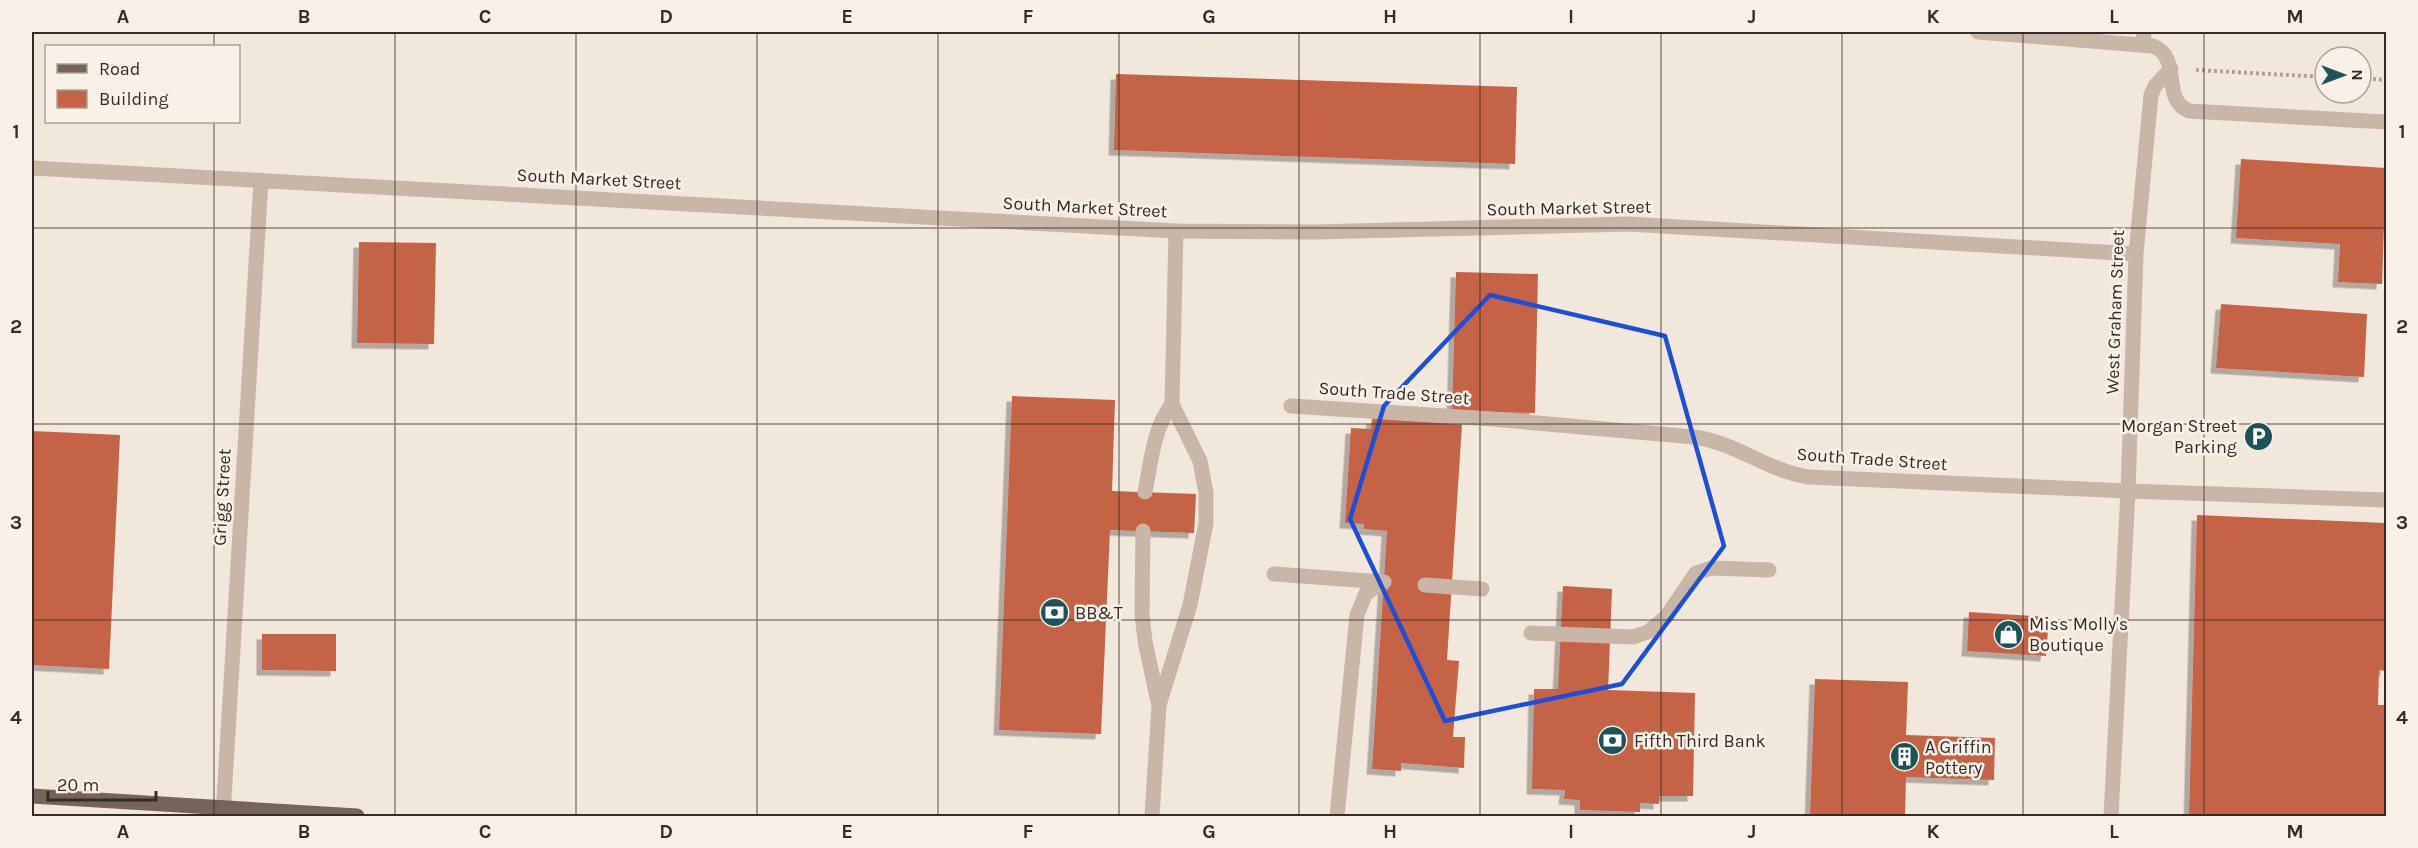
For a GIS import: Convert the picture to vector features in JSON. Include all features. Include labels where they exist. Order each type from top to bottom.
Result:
[{"type":"main road","points":[[32,796],[223,813],[357,816]]},
{"type":"street","points":[[1978,32],[2144,38],[2166,54],[2171,69],[2173,92],[2179,105],[2189,111],[2386,122]]},
{"type":"street","name":"West Graham Street","points":[[2111,816],[2128,491],[2136,254],[2151,95],[2155,86],[2171,69]]},
{"type":"street","name":"South Market Street","points":[[32,168],[1176,231],[1315,232],[1629,224],[2136,254]]},
{"type":"street","name":"Grigg Street","points":[[223,813],[261,180]]},
{"type":"street","points":[[1152,816],[1159,705],[1190,605],[1206,523],[1206,493],[1200,461],[1172,404],[1176,231]]},
{"type":"street","points":[[1144,492],[1158,429],[1163,415],[1172,404]]},
{"type":"street","name":"South Trade Street","points":[[1291,406],[1492,419],[1694,437],[1720,443],[1756,457],[1785,473],[1809,477],[2386,500]]},
{"type":"street","points":[[1143,531],[1144,641],[1159,705]]},
{"type":"street","points":[[1531,633],[1633,637],[1648,632],[1666,616],[1696,573],[1711,568],[1769,570]]},
{"type":"street","points":[[1274,574],[1384,582],[1366,593],[1357,615],[1337,816]]},
{"type":"street","points":[[1425,585],[1482,589]]},
{"type":"path","points":[[2171,69],[2313,76]]},
{"type":"highlighted area","points":[[1490,295],[1665,336],[1724,546],[1622,684],[1445,721],[1350,519],[1384,406]]},
{"type":"building","points":[[1116,74],[1517,87],[1515,164],[1114,150]]},
{"type":"building","points":[[2241,159],[2386,168],[2382,284],[2338,282],[2340,244],[2236,238]]},
{"type":"building","points":[[359,242],[436,243],[434,344],[357,343]]},
{"type":"building","points":[[1456,272],[1538,274],[1535,413],[1452,411]]},
{"type":"building","points":[[2221,304],[2367,314],[2364,377],[2216,368]]},
{"type":"building","points":[[1012,396],[1115,400],[1112,491],[1196,494],[1194,533],[1110,530],[1101,734],[999,730]]},
{"type":"building","points":[[1372,418],[1462,424],[1447,660],[1459,661],[1453,737],[1465,737],[1464,768],[1401,763],[1401,771],[1372,769],[1387,531],[1364,529],[1364,524],[1345,523],[1351,428],[1371,429]]},
{"type":"building","points":[[32,431],[120,435],[109,669],[32,665]]},
{"type":"building","points":[[2197,515],[2386,523],[2386,671],[2379,670],[2378,705],[2386,705],[2386,816],[2189,816]]},
{"type":"building","name":"Fifth Third Bank","points":[[1563,586],[1612,589],[1608,690],[1695,693],[1693,796],[1659,796],[1659,804],[1640,803],[1640,812],[1580,810],[1580,800],[1564,799],[1565,790],[1532,789],[1534,689],[1558,689]]},
{"type":"building","name":"Miss Molly's Boutique","points":[[1969,612],[2049,617],[2046,656],[1967,651]]},
{"type":"building","points":[[262,634],[336,634],[336,671],[262,670]]},
{"type":"building","name":"A Griffin Pottery","points":[[1815,679],[1908,682],[1906,735],[1995,738],[1994,780],[1906,777],[1905,816],[1810,816]]},
{"type":"place","name":"Morgan Street Parking","points":[[2258,436]]},
{"type":"place","name":"BB&T","points":[[1054,613]]},
{"type":"place","name":"Miss Molly's Boutique","points":[[2008,634]]},
{"type":"place","name":"Fifth Third Bank","points":[[1613,741]]},
{"type":"place","name":"A Griffin Pottery","points":[[1904,757]]}]
